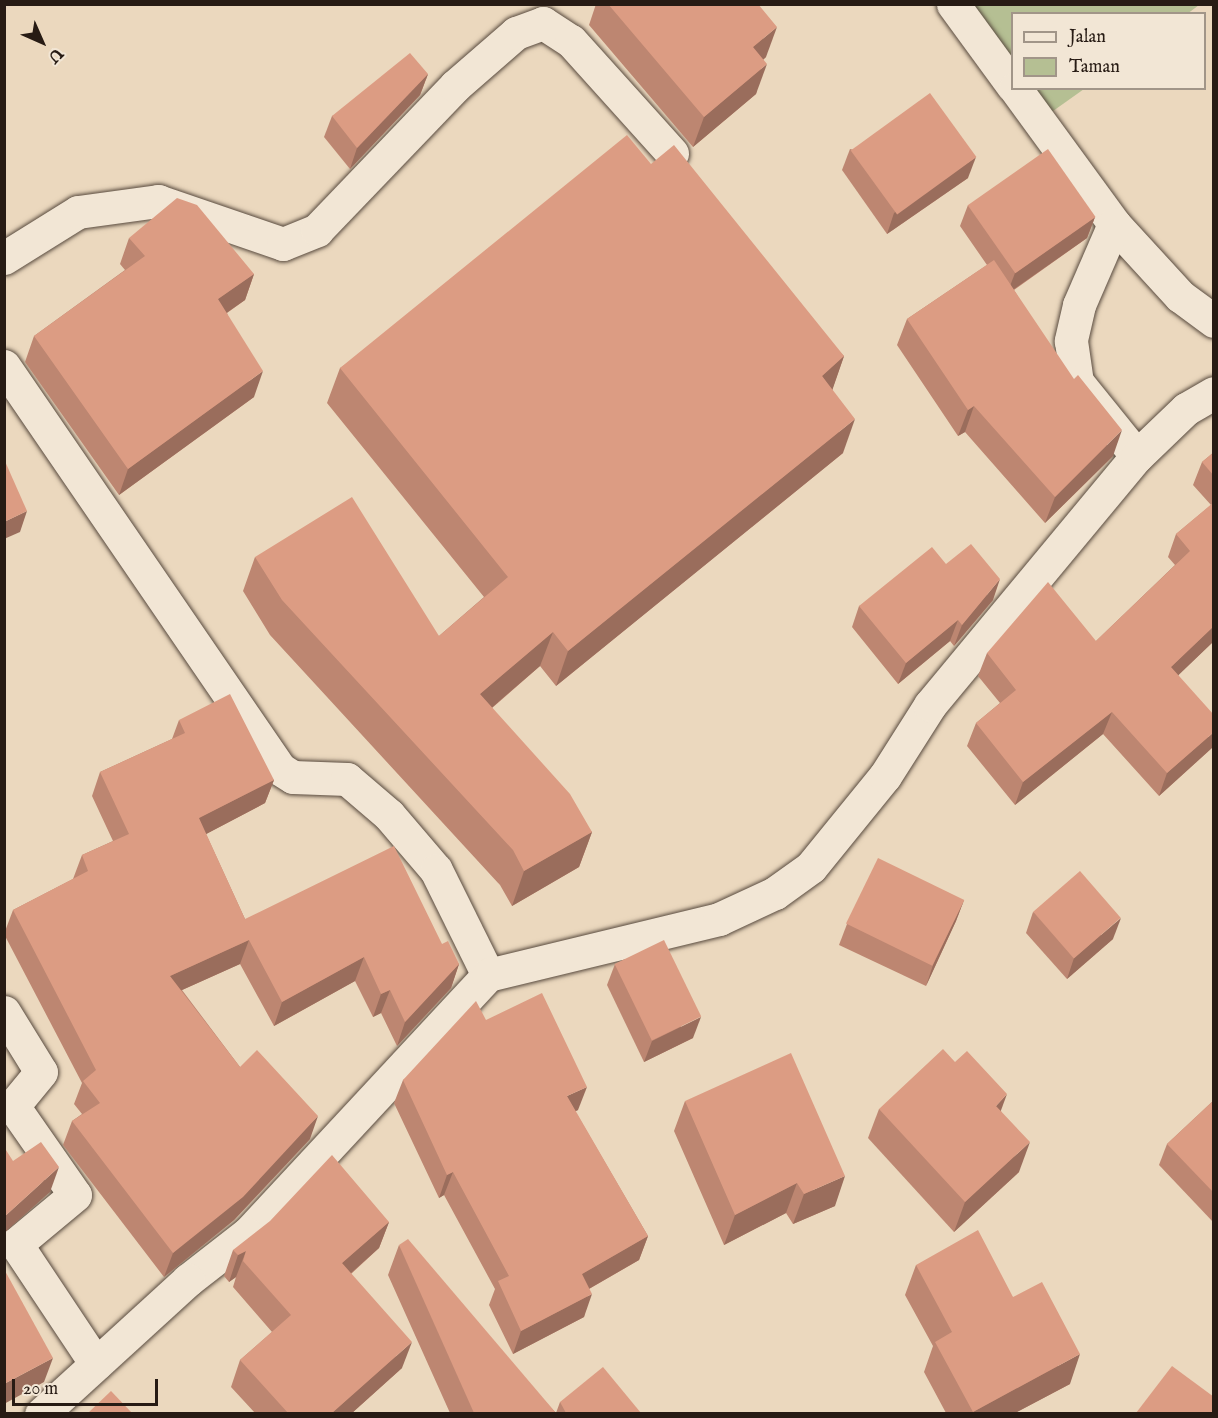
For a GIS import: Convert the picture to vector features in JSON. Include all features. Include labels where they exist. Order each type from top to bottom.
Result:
[{"type":"street","points":[[953,4],[1011,83]]},
{"type":"street","points":[[4,258],[78,212],[158,201],[283,244],[317,230],[455,86],[516,33],[543,23],[571,41],[672,153]]},
{"type":"street","points":[[1016,90],[1114,224],[1180,296],[1214,321]]},
{"type":"street","points":[[1114,224],[1079,305],[1071,341],[1077,382],[1137,456]]},
{"type":"street","points":[[4,366],[280,769],[293,777],[347,779],[389,815],[435,870],[488,975]]},
{"type":"street","points":[[41,1413],[247,1234],[488,975],[719,919],[775,893],[811,867],[885,776],[930,705],[1137,456],[1186,409],[1214,393]]},
{"type":"street","points":[[4,1012],[42,1072],[13,1106],[75,1195],[16,1244],[96,1364]]},
{"type":"green space","points":[[954,5],[1199,5],[1190,12],[1011,12],[1011,84]]},
{"type":"green space","points":[[1016,90],[1083,90],[1039,121]]},
{"type":"building","points":[[608,4],[758,4],[777,27],[753,47],[767,64],[704,117]]},
{"type":"building","points":[[410,53],[428,74],[357,148],[332,116]]},
{"type":"building","points":[[930,93],[976,157],[897,215],[851,151]]},
{"type":"building","points":[[627,135],[651,164],[674,145],[844,356],[822,376],[855,419],[568,651],[553,632],[480,694],[570,794],[592,832],[524,871],[513,850],[282,600],[255,557],[352,497],[439,636],[508,577],[340,368]]},
{"type":"building","points":[[1048,149],[1096,217],[1015,273],[968,205]]},
{"type":"building","points":[[177,198],[197,205],[254,274],[218,299],[263,371],[128,469],[34,336],[145,256],[129,238]]},
{"type":"building","points":[[994,260],[1074,379],[1078,375],[1122,430],[1055,497],[974,406],[968,410],[907,319]]},
{"type":"building","points":[[1214,452],[1214,476],[1202,462]]},
{"type":"building","points":[[4,459],[27,511],[4,522]]},
{"type":"building","points":[[1214,502],[1214,626],[1171,667],[1214,715],[1214,732],[1167,773],[1112,712],[1023,782],[976,723],[1016,690],[987,653],[1048,582],[1096,641],[1190,551],[1176,534]]},
{"type":"building","points":[[971,544],[1000,579],[962,625],[958,620],[906,663],[859,606],[932,547],[946,564]]},
{"type":"building","points":[[230,694],[274,780],[199,818],[245,919],[394,846],[442,944],[448,941],[459,964],[405,1022],[390,990],[381,994],[364,957],[282,1002],[249,940],[170,976],[240,1067],[257,1050],[318,1116],[243,1197],[173,1253],[72,1121],[100,1103],[83,1081],[96,1070],[13,910],[88,871],[82,855],[129,834],[100,772],[185,733],[179,720]]},
{"type":"building","points":[[878,858],[964,900],[932,966],[846,924]]},
{"type":"building","points":[[1080,871],[1121,918],[1074,958],[1033,912]]},
{"type":"building","points":[[664,940],[701,1016],[652,1041],[615,964]]},
{"type":"building","points":[[542,993],[587,1087],[567,1096],[648,1236],[582,1274],[592,1294],[521,1331],[498,1281],[509,1276],[453,1172],[447,1175],[403,1080],[476,1001],[486,1020]]},
{"type":"building","points":[[943,1049],[955,1062],[967,1051],[1007,1094],[996,1106],[1030,1142],[965,1202],[879,1109]]},
{"type":"building","points":[[791,1053],[845,1176],[804,1194],[797,1183],[735,1215],[685,1101]]},
{"type":"building","points":[[1214,1100],[1214,1193],[1167,1144]]},
{"type":"building","points":[[41,1142],[59,1167],[4,1217],[4,1147],[13,1161]]},
{"type":"building","points":[[332,1155],[389,1222],[342,1263],[412,1342],[332,1413],[288,1413],[240,1360],[291,1315],[243,1261],[246,1251],[238,1255],[233,1250],[270,1221]]},
{"type":"building","points":[[978,1230],[1013,1297],[1042,1282],[1080,1354],[973,1412],[935,1342],[952,1332],[916,1265]]},
{"type":"building","points":[[408,1239],[556,1413],[474,1413],[399,1245]]},
{"type":"building","points":[[4,1269],[53,1358],[4,1384]]},
{"type":"building","points":[[1172,1366],[1214,1397],[1214,1413],[1136,1413]]},
{"type":"building","points":[[603,1367],[641,1413],[566,1413],[560,1402]]},
{"type":"building","points":[[111,1391],[132,1413],[88,1413]]}]
